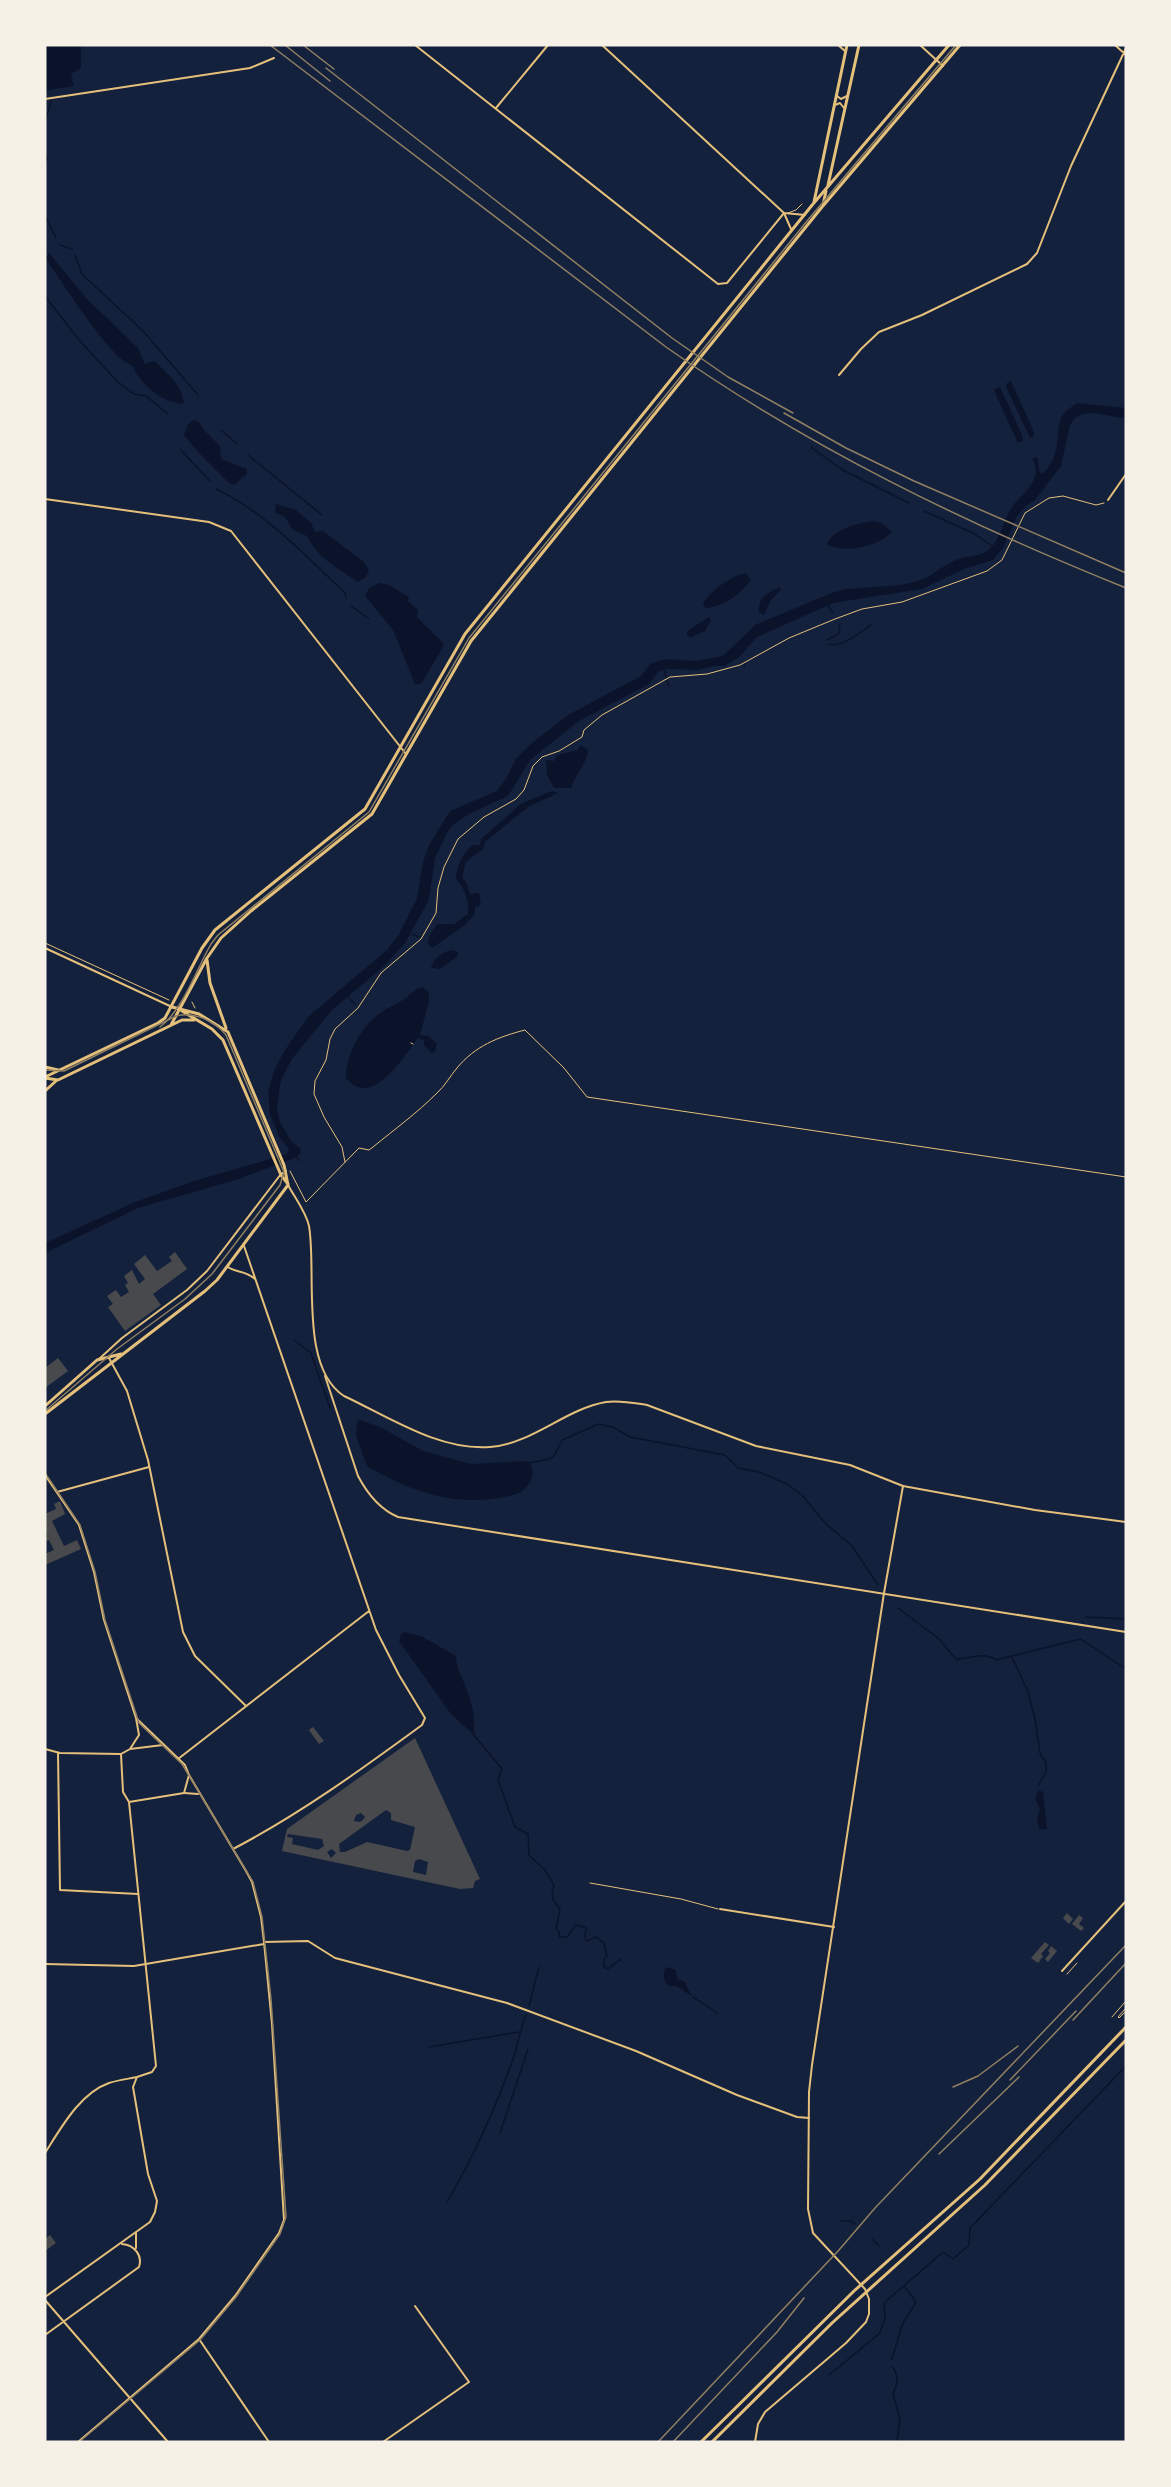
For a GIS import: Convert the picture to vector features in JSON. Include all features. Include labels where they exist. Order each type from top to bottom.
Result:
[{"type":"main road","points":[[813,204],[847,45]]},
{"type":"main road","points":[[822,207],[859,45]]},
{"type":"main road","points":[[45,1077],[165,1018],[211,935],[246,903],[361,813],[465,634],[813,204],[949,45]]},
{"type":"main road","points":[[171,1025],[207,958],[232,927],[372,814],[471,641],[822,207],[960,45]]},
{"type":"main road","points":[[616,446],[624,452]]},
{"type":"main road","points":[[571,502],[579,508]]},
{"type":"main road","points":[[45,1414],[205,1291],[227,1266],[288,1185],[286,1164],[228,1032],[210,983],[207,958]]},
{"type":"main road","points":[[172,1007],[199,1014],[228,1032]]},
{"type":"main road","points":[[181,1010],[212,1029],[223,1040],[280,1174],[288,1185]]},
{"type":"main road","points":[[45,1091],[58,1080],[171,1025],[186,1019],[196,1021]]},
{"type":"main road","points":[[45,1067],[59,1070]]},
{"type":"main road","points":[[45,1077],[58,1080]]},
{"type":"main road","points":[[45,1406],[96,1360],[123,1353]]},
{"type":"main road","points":[[701,2442],[847,2297],[980,2179],[1126,2027]]},
{"type":"main road","points":[[712,2442],[832,2323],[985,2185],[1126,2040]]},
{"type":"street","points":[[415,45],[718,284],[728,284],[784,213]]},
{"type":"street","points":[[496,108],[548,45]]},
{"type":"street","points":[[602,45],[784,213],[791,225],[791,232]]},
{"type":"street","points":[[838,45],[846,52]]},
{"type":"street","points":[[920,45],[943,66]]},
{"type":"street","points":[[1115,45],[1125,54]]},
{"type":"street","points":[[839,375],[879,332],[922,315],[1027,264],[1037,253],[1071,166],[1126,48]]},
{"type":"street","points":[[45,99],[250,68],[274,58]]},
{"type":"street","points":[[837,94],[841,99],[847,95]]},
{"type":"street","points":[[834,106],[840,103],[844,108]]},
{"type":"street","points":[[784,213],[805,214]]},
{"type":"street","points":[[1108,500],[1126,474]]},
{"type":"street","points":[[45,499],[209,522],[231,531],[406,754]]},
{"type":"street","points":[[45,948],[172,1007]]},
{"type":"street","points":[[96,1360],[187,1290],[207,1271],[280,1174],[286,1171]]},
{"type":"street","points":[[288,1185],[309,1226],[314,1328],[318,1355],[358,1476],[366,1491],[381,1506],[398,1517],[1126,1632]]},
{"type":"street","points":[[234,1849],[265,1833],[422,1725],[425,1718],[382,1645],[243,1244]]},
{"type":"street","points":[[227,1266],[232,1270],[244,1271],[257,1281]]},
{"type":"street","points":[[108,1356],[127,1391],[149,1467],[179,1620],[189,1647],[199,1661],[246,1706]]},
{"type":"street","points":[[325,1376],[333,1388],[344,1396],[424,1434],[469,1446],[500,1446],[525,1437],[575,1412],[616,1401],[647,1405],[756,1446],[850,1464],[903,1486],[1035,1510],[1126,1522]]},
{"type":"street","points":[[57,1492],[149,1467]]},
{"type":"street","points":[[45,1475],[79,1525],[94,1572],[104,1620],[136,1718],[139,1735],[129,1749],[122,1754],[58,1753],[45,1749]]},
{"type":"street","points":[[755,2442],[758,2424],[765,2412],[846,2343],[866,2322],[869,2299],[861,2283],[813,2232],[808,2217],[809,2118],[812,2065],[884,1593],[903,1486]]},
{"type":"street","points":[[178,1759],[369,1611]]},
{"type":"street","points":[[78,2442],[199,2339],[235,2296],[279,2233],[284,2220],[272,2016],[261,1917],[252,1882],[234,1849],[198,1794],[185,1766],[136,1718]]},
{"type":"street","points":[[129,1749],[163,1745]]},
{"type":"street","points":[[58,1753],[60,1890],[138,1894]]},
{"type":"street","points":[[45,2153],[63,2124],[94,2091],[111,2082],[152,2072],[156,2066],[129,1802],[123,1792],[122,1754]]},
{"type":"street","points":[[184,1793],[189,1775]]},
{"type":"street","points":[[129,1802],[184,1793],[198,1794]]},
{"type":"street","points":[[1062,1971],[1126,1902]]},
{"type":"street","points":[[720,1909],[834,1927]]},
{"type":"street","points":[[45,1964],[134,1966],[264,1943],[308,1941],[335,1958],[507,2003],[636,2051],[737,2095],[796,2117],[809,2118]]},
{"type":"street","points":[[137,2077],[133,2087],[148,2174],[157,2201],[155,2212],[150,2222],[45,2298],[168,2442]]},
{"type":"street","points":[[45,2335],[139,2267],[141,2261],[134,2239],[138,2231]]},
{"type":"street","points":[[120,2244],[130,2245],[137,2251]]},
{"type":"street","points":[[383,2442],[469,2382],[415,2306]]},
{"type":"street","points":[[199,2339],[269,2442]]},
{"type":"lane","points":[[784,213],[796,210],[802,204]]},
{"type":"lane","points":[[590,1883],[681,1899],[720,1909]]},
{"type":"path","points":[[882,606],[902,602],[987,571],[1002,560],[1025,513],[1049,498],[1067,496],[1096,505],[1108,500]]},
{"type":"path","points":[[345,1162],[342,1147],[324,1118],[314,1094],[315,1081],[327,1060],[330,1039],[335,1029],[357,1008],[381,973],[421,939],[436,913],[438,888],[446,861],[458,839],[484,817],[516,799],[525,790],[533,766],[542,757],[559,751],[582,737],[584,730],[602,716],[670,676],[707,674],[740,664],[789,638],[818,626],[862,609],[887,605]]},
{"type":"path","points":[[45,944],[170,1001]]},
{"type":"path","points":[[286,1164],[306,1202],[359,1148],[373,1147],[411,1117],[439,1091],[458,1066],[486,1043],[498,1036],[525,1030],[564,1068],[588,1097],[1126,1176]]},
{"type":"path","points":[[1068,1974],[1076,1965]]},
{"type":"path","points":[[1112,2017],[1125,2002],[1126,2004]]},
{"type":"water","points":[[45,45],[81,45],[81,68],[75,86],[45,92]]},
{"type":"water","points":[[49,253],[87,299],[138,348],[145,364],[154,361],[172,379],[182,395],[184,401],[182,404],[159,396],[152,391],[132,365],[123,360],[101,337],[45,258]]},
{"type":"water","points":[[1011,381],[1034,432],[1034,436],[1030,438],[1006,387]]},
{"type":"water","points":[[1000,387],[1023,437],[1023,441],[1018,443],[995,393],[995,389]]},
{"type":"water","points":[[1077,403],[1126,408],[1126,418],[1088,413],[1075,418],[1070,425],[1061,466],[1035,500],[1017,516],[1003,548],[993,560],[964,569],[922,589],[833,603],[757,637],[739,657],[725,666],[713,666],[699,670],[665,669],[659,671],[649,684],[579,721],[530,760],[508,796],[469,814],[454,824],[448,831],[435,858],[429,900],[405,943],[383,967],[332,1010],[292,1059],[283,1076],[277,1109],[280,1122],[291,1141],[300,1148],[301,1152],[297,1157],[236,1180],[138,1208],[45,1253],[45,1243],[135,1202],[191,1182],[287,1154],[289,1149],[280,1138],[270,1115],[268,1092],[274,1071],[283,1053],[308,1017],[388,949],[399,934],[417,898],[423,862],[429,845],[450,811],[497,791],[516,759],[532,743],[568,715],[641,676],[650,664],[665,659],[695,661],[723,656],[755,625],[834,592],[910,583],[925,578],[956,560],[987,551],[996,540],[1012,506],[1033,482],[1036,471],[1032,459],[1038,458],[1039,471],[1042,474],[1054,458],[1061,418]]},
{"type":"water","points":[[194,420],[199,422],[220,446],[221,459],[247,469],[247,474],[234,485],[229,483],[198,452],[184,435],[188,424]]},
{"type":"water","points":[[276,504],[296,510],[311,523],[315,532],[323,531],[364,562],[369,570],[365,578],[358,582],[327,560],[307,536],[293,530],[285,517],[275,512]]},
{"type":"water","points":[[873,521],[882,523],[892,532],[870,545],[851,549],[842,549],[827,544],[840,531],[853,525]]},
{"type":"water","points":[[746,573],[751,580],[737,595],[718,606],[705,608],[703,603],[711,593],[728,580]]},
{"type":"water","points":[[380,583],[389,585],[409,597],[408,601],[418,610],[417,617],[443,643],[443,647],[421,684],[415,684],[393,630],[365,596],[369,588]]},
{"type":"water","points":[[780,587],[781,590],[771,600],[764,615],[759,613],[761,599]]},
{"type":"water","points":[[709,617],[711,620],[705,631],[690,638],[687,635],[687,631]]},
{"type":"water","points":[[581,745],[588,750],[587,756],[571,788],[554,788],[547,775],[546,760],[554,761],[557,755],[577,750]]},
{"type":"water","points":[[552,791],[558,793],[528,807],[485,842],[484,848],[466,862],[462,877],[470,894],[479,893],[481,905],[475,907],[475,914],[465,925],[432,948],[428,944],[429,937],[437,924],[454,924],[468,914],[466,895],[456,879],[459,865],[466,852],[472,845],[480,845],[481,839],[522,803]]},
{"type":"water","points":[[453,950],[458,952],[458,956],[440,969],[431,968],[439,956]]},
{"type":"water","points":[[423,987],[429,992],[429,1001],[420,1035],[429,1036],[437,1044],[435,1052],[431,1053],[424,1045],[424,1040],[418,1038],[386,1078],[366,1088],[356,1086],[346,1078],[346,1070],[351,1053],[364,1028],[379,1014]]},
{"type":"water","points":[[357,1421],[382,1428],[423,1451],[471,1464],[528,1461],[533,1470],[531,1480],[524,1489],[511,1496],[481,1500],[447,1498],[414,1489],[367,1466],[356,1436]]},
{"type":"water","points":[[405,1632],[421,1636],[456,1656],[458,1668],[472,1705],[474,1735],[451,1714],[399,1641],[401,1634]]},
{"type":"water","points":[[1039,1790],[1043,1792],[1047,1828],[1043,1830],[1039,1828],[1037,1818],[1040,1809],[1035,1798]]},
{"type":"water","points":[[666,1967],[676,1970],[677,1979],[684,1981],[692,1996],[676,1986],[667,1984],[664,1980]]},
{"type":"pier","points":[[84,66],[79,85],[75,89],[45,94],[54,89],[74,87],[71,74]]},
{"type":"building","points":[[175,1252],[187,1269],[153,1294],[161,1305],[125,1331],[108,1307],[113,1304],[107,1296],[116,1290],[121,1297],[129,1292],[124,1276],[132,1270],[139,1284],[145,1279],[134,1264],[145,1255],[157,1271],[172,1261],[169,1257]]},
{"type":"building","points":[[58,1358],[68,1371],[45,1388],[45,1368]]},
{"type":"building","points":[[60,1501],[65,1514],[52,1521],[64,1546],[77,1540],[81,1549],[45,1565],[45,1554],[54,1550],[49,1540],[45,1538],[47,1536],[45,1514],[56,1509],[54,1504]]},
{"type":"building","points":[[313,1727],[324,1741],[319,1744],[309,1730]]},
{"type":"building","points":[[415,1738],[480,1879],[475,1881],[473,1888],[460,1889],[282,1851],[287,1829]],"holes":[[[386,1810],[391,1813],[391,1820],[415,1827],[410,1850],[407,1851],[367,1842],[340,1852],[339,1844]],[[361,1813],[365,1817],[360,1822],[354,1821],[356,1815]],[[288,1834],[322,1839],[324,1846],[318,1850],[292,1844],[293,1838],[287,1837]],[[332,1849],[336,1853],[331,1858],[327,1852]],[[419,1859],[428,1862],[426,1875],[413,1872],[415,1861]]]},
{"type":"building","points":[[1067,1913],[1073,1919],[1069,1924],[1063,1918]]},
{"type":"building","points":[[1079,1915],[1083,1918],[1079,1924],[1084,1928],[1081,1931],[1072,1924]]},
{"type":"building","points":[[1045,1942],[1049,1945],[1041,1954],[1043,1956],[1038,1963],[1031,1958]]},
{"type":"building","points":[[1051,1946],[1057,1951],[1048,1962],[1045,1959],[1050,1953],[1048,1951]]},
{"type":"building","points":[[50,2235],[56,2243],[45,2251],[45,2239]]},
{"type":"waterway","points":[[45,123],[51,101]]},
{"type":"waterway","points":[[45,148],[47,159],[45,165]]},
{"type":"waterway","points":[[45,215],[56,238]]},
{"type":"waterway","points":[[60,245],[72,249]]},
{"type":"waterway","points":[[75,255],[82,274],[143,331],[198,395]]},
{"type":"waterway","points":[[45,296],[79,340],[118,382],[134,394],[146,396],[168,414]]},
{"type":"waterway","points":[[221,430],[237,444]]},
{"type":"waterway","points":[[812,446],[841,469],[909,503]]},
{"type":"waterway","points":[[181,450],[210,481]]},
{"type":"waterway","points":[[248,455],[322,515]]},
{"type":"waterway","points":[[216,489],[268,522],[345,593],[346,598]]},
{"type":"waterway","points":[[924,511],[973,533],[992,546]]},
{"type":"waterway","points":[[827,604],[833,613]]},
{"type":"waterway","points":[[351,606],[369,619]]},
{"type":"waterway","points":[[827,640],[838,634],[839,624]]},
{"type":"waterway","points":[[829,644],[846,642],[871,625]]},
{"type":"waterway","points":[[664,669],[666,677]]},
{"type":"waterway","points":[[667,681],[669,686]]},
{"type":"waterway","points":[[412,934],[419,937]]},
{"type":"waterway","points":[[347,996],[355,1004]]},
{"type":"waterway","points":[[297,1157],[299,1161]]},
{"type":"waterway","points":[[294,1340],[311,1353],[330,1408]]},
{"type":"waterway","points":[[529,1463],[549,1459],[554,1456],[562,1440],[599,1424],[613,1427],[630,1437],[725,1455],[738,1468],[759,1472],[787,1484],[802,1495],[825,1523],[852,1546],[878,1585]]},
{"type":"waterway","points":[[898,1608],[939,1639],[956,1659],[986,1656],[996,1660],[1081,1639],[1126,1669]]},
{"type":"waterway","points":[[1086,1617],[1126,1619]]},
{"type":"waterway","points":[[1012,1657],[1028,1692],[1040,1753],[1046,1763],[1046,1772],[1038,1786]]},
{"type":"waterway","points":[[473,1734],[502,1769],[498,1780],[515,1827],[528,1834],[529,1855],[544,1869],[554,1885],[552,1897],[560,1909],[556,1929],[559,1931],[559,1937],[567,1937],[578,1925],[586,1928],[587,1941],[596,1937],[604,1943],[607,1957],[604,1959],[604,1967],[608,1969],[621,1959]]},
{"type":"waterway","points":[[529,2006],[539,1967]]},
{"type":"waterway","points":[[693,1997],[717,2013]]},
{"type":"waterway","points":[[447,2202],[491,2114],[513,2059],[526,2015]]},
{"type":"waterway","points":[[429,2047],[519,2032]]},
{"type":"waterway","points":[[500,2133],[528,2049]]},
{"type":"waterway","points":[[829,2375],[880,2333],[885,2318],[884,2303],[943,2252],[953,2259],[969,2245],[970,2228],[1126,2066]]},
{"type":"waterway","points":[[841,2221],[851,2221],[855,2224]]},
{"type":"waterway","points":[[872,2239],[879,2246]]},
{"type":"waterway","points":[[892,2359],[902,2325],[916,2302],[905,2287]]},
{"type":"waterway","points":[[892,2366],[897,2380],[893,2394],[900,2419],[897,2442]]},
{"type":"tram line","points":[[160,1027],[176,1011],[218,935],[369,812],[469,638],[807,221],[956,45]]},
{"type":"tram line","points":[[45,1070],[64,1071],[176,1016],[190,1015],[204,1018],[226,1035],[284,1172],[280,1185],[212,1274],[185,1299],[117,1349],[45,1411]]},
{"type":"tram line","points":[[45,1473],[80,1525],[95,1572],[105,1620],[139,1723],[182,1764],[253,1882],[262,1917],[271,1999],[286,2217],[280,2234],[236,2297],[200,2340],[79,2442]]},
{"type":"railway","points":[[270,45],[666,347],[775,418],[888,481],[947,510],[1126,588]]},
{"type":"railway","points":[[285,45],[330,81]]},
{"type":"railway","points":[[303,45],[334,69]]},
{"type":"railway","points":[[326,68],[672,338],[728,377],[793,413]]},
{"type":"railway","points":[[784,413],[846,448],[914,481],[1126,573]]},
{"type":"railway","points":[[658,2442],[839,2250],[875,2208],[1126,1945]]},
{"type":"railway","points":[[1073,2020],[1126,1963]]},
{"type":"railway","points":[[1010,2080],[1076,2011]]},
{"type":"railway","points":[[953,2087],[978,2076],[1018,2046]]},
{"type":"railway","points":[[939,2154],[1019,2077]]},
{"type":"railway","points":[[673,2442],[777,2332],[804,2298]]}]
